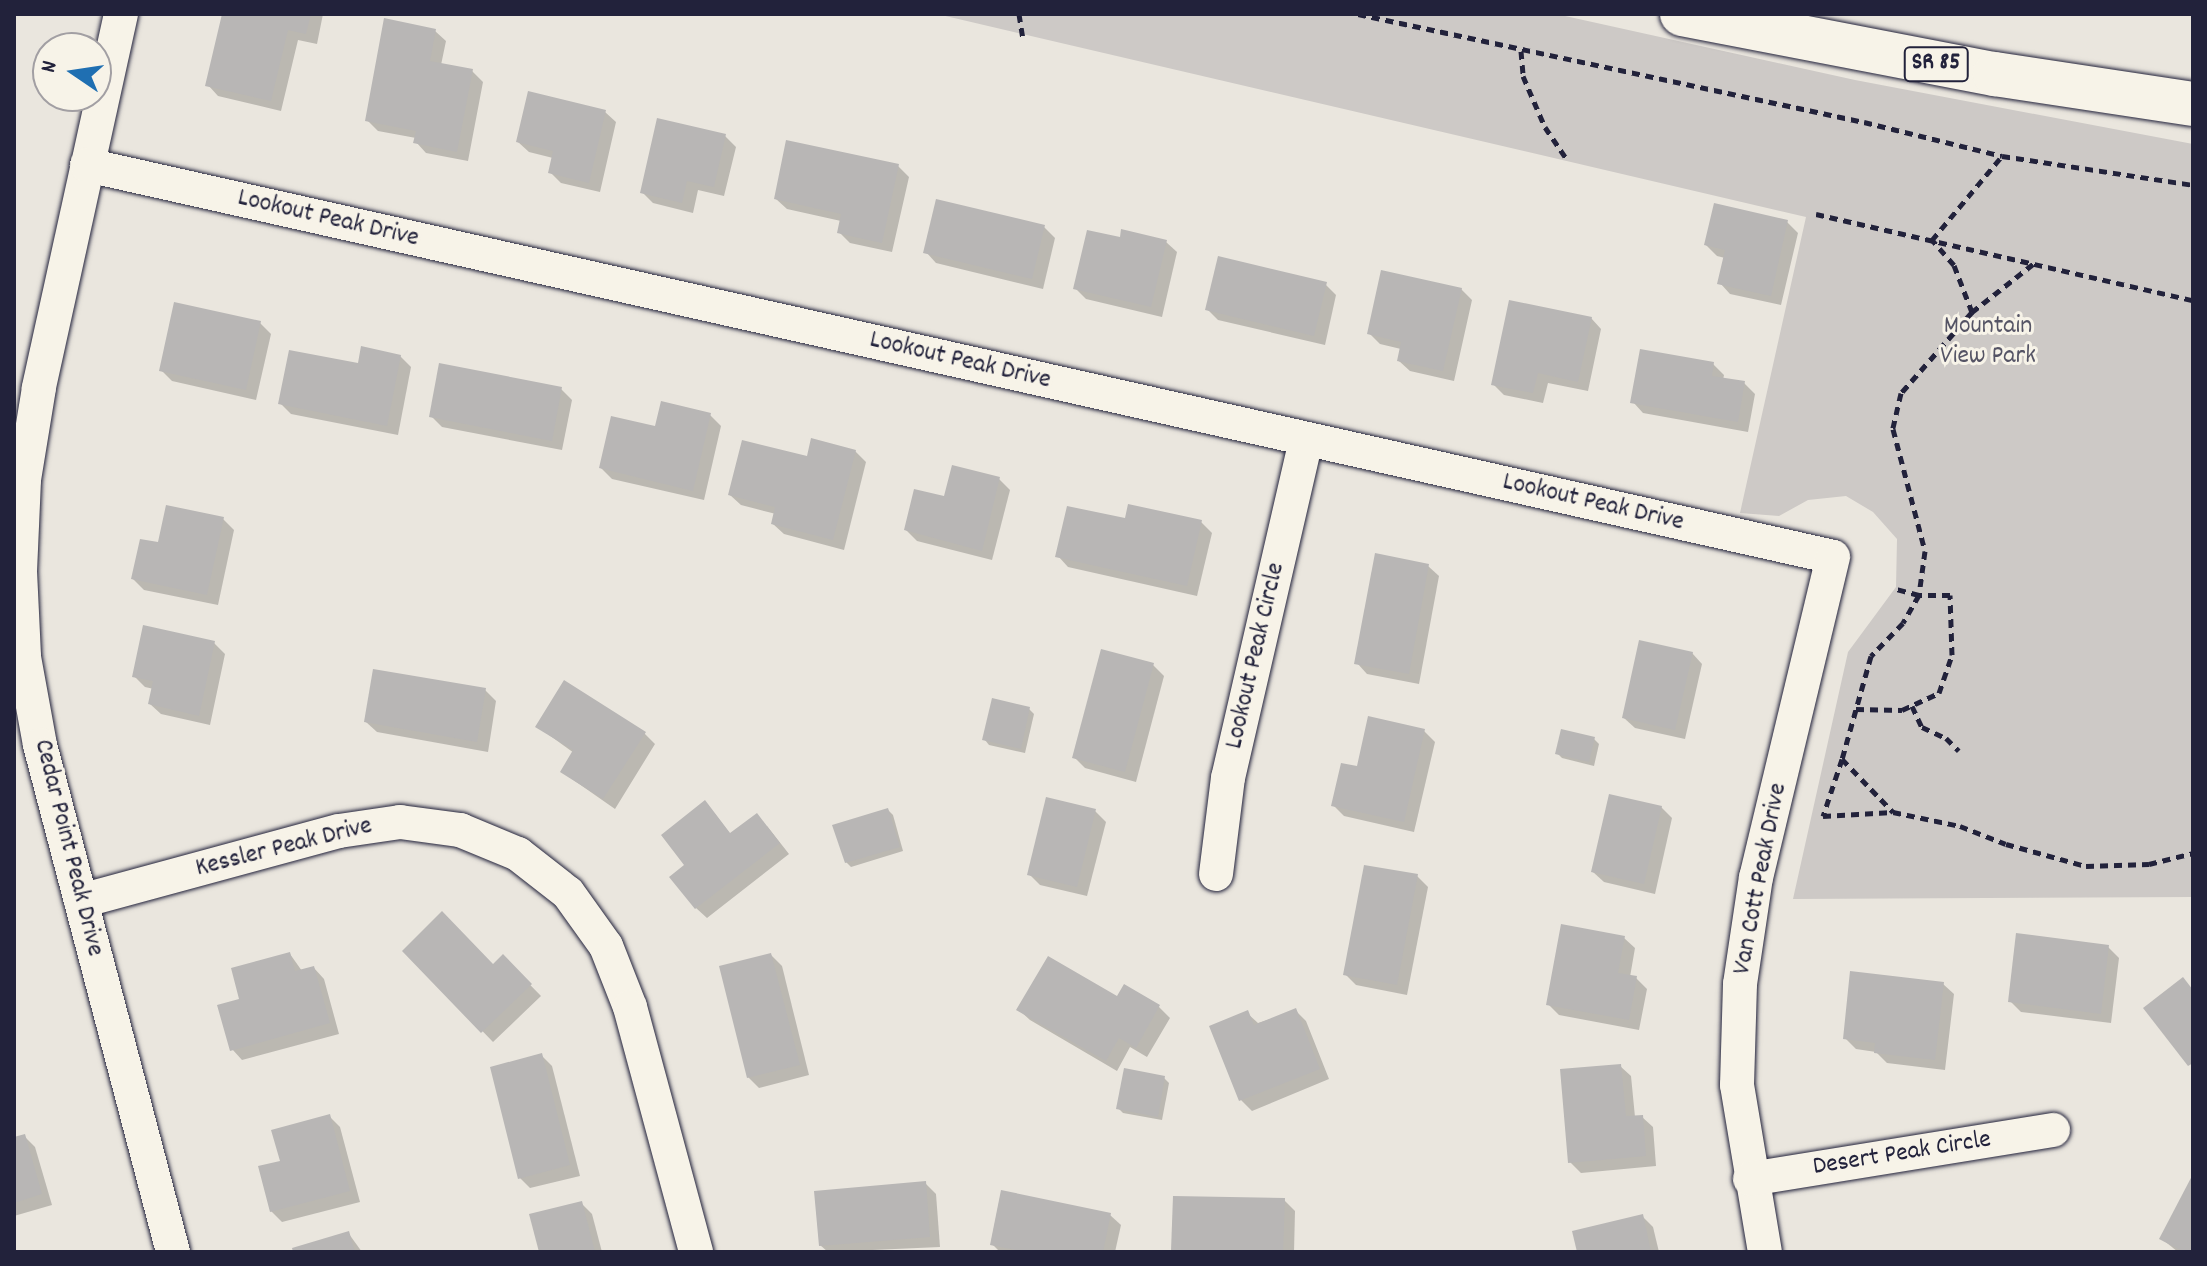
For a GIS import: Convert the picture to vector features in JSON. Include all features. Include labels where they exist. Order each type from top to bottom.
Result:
[{"type":"highway","name":"SR 85","points":[[1682,14],[1980,72],[2193,104]]},
{"type":"street","name":"Cedar Point Peak Drive","points":[[121,14],[29,449],[24,480],[20,571],[24,657],[40,745],[173,1252]]},
{"type":"street","name":"Lookout Peak Drive","points":[[87,165],[1833,557]]},
{"type":"street","name":"Lookout Peak Circle","points":[[1216,874],[1228,778],[1306,439]]},
{"type":"street","name":"Van Cott Peak Drive","points":[[1765,1252],[1750,1179],[1737,1085],[1740,984],[1756,877],[1833,557]]},
{"type":"street","name":"Kessler Peak Drive","points":[[81,901],[339,831],[400,822],[460,830],[518,854],[568,893],[606,946],[630,1007],[696,1252]]},
{"type":"street","name":"Desert Peak Circle","points":[[1750,1179],[2053,1130]]},
{"type":"path","points":[[1019,14],[1023,38]]},
{"type":"path","points":[[1358,14],[1864,122],[2002,156],[2193,185]]},
{"type":"path","points":[[1521,51],[1523,76],[1545,127],[1566,158]]},
{"type":"path","points":[[1932,240],[2002,156]]},
{"type":"path","points":[[1816,214],[2193,300]]},
{"type":"path","points":[[1932,240],[1954,265],[1972,312]]},
{"type":"path","points":[[2033,264],[1972,312],[1901,393],[1893,429],[1925,551],[1919,595],[1903,623],[1871,656],[1823,816],[1893,812],[1960,826],[2006,844],[2086,866],[2149,864],[2193,853]]},
{"type":"path","points":[[1856,709],[1902,710],[1939,693],[1952,655],[1950,595],[1919,595],[1897,589]]},
{"type":"path","points":[[1912,706],[1922,727],[1946,738],[1959,751]]},
{"type":"path","points":[[1842,759],[1893,812]]},
{"type":"green space","name":"Mountain View Park","points":[[937,14],[1556,14],[1855,80],[2193,144],[2193,897],[1793,899],[1848,652],[1896,587],[1897,539],[1873,512],[1846,496],[1808,500],[1779,516],[1740,513],[1806,217]]},
{"type":"building","points":[[222,14],[311,14],[306,34],[288,30],[271,101],[205,86]]},
{"type":"building","points":[[384,18],[436,29],[430,61],[473,69],[457,152],[413,143],[416,131],[365,121]]},
{"type":"building","points":[[528,91],[606,110],[589,183],[548,173],[553,151],[516,142]]},
{"type":"building","points":[[657,118],[726,134],[714,187],[687,181],[682,203],[640,193]]},
{"type":"building","points":[[786,140],[899,164],[882,243],[837,233],[841,214],[774,199]]},
{"type":"building","points":[[936,199],[1045,225],[1032,279],[923,253]]},
{"type":"building","points":[[1714,203],[1788,220],[1771,296],[1717,284],[1725,250],[1704,245]]},
{"type":"building","points":[[1121,229],[1167,240],[1151,307],[1073,289],[1087,230],[1120,237]]},
{"type":"building","points":[[1218,256],[1327,282],[1314,336],[1205,310]]},
{"type":"building","points":[[1381,270],[1462,288],[1443,371],[1397,361],[1401,342],[1367,334]]},
{"type":"building","points":[[1509,300],[1592,317],[1578,382],[1538,373],[1533,393],[1491,385]]},
{"type":"building","points":[[174,302],[261,321],[246,390],[159,371]]},
{"type":"building","points":[[361,346],[401,355],[387,426],[278,404],[289,350],[358,363]]},
{"type":"building","points":[[1640,349],[1714,362],[1712,376],[1745,381],[1738,422],[1630,403]]},
{"type":"building","points":[[439,363],[562,387],[552,441],[429,417]]},
{"type":"building","points":[[661,401],[711,413],[693,491],[599,468],[611,416],[655,426]]},
{"type":"building","points":[[811,438],[856,450],[833,540],[771,524],[775,507],[728,495],[742,440],[807,456]]},
{"type":"building","points":[[952,465],[1000,477],[982,551],[904,530],[914,489],[944,496]]},
{"type":"building","points":[[1128,504],[1202,520],[1187,586],[1055,557],[1067,506],[1125,518]]},
{"type":"building","points":[[166,505],[224,517],[207,595],[131,579],[140,539],[158,542]]},
{"type":"building","points":[[1375,553],[1429,564],[1409,674],[1354,664]]},
{"type":"building","points":[[143,625],[215,641],[199,716],[148,704],[153,681],[132,677]]},
{"type":"building","points":[[1639,640],[1693,652],[1675,730],[1622,718]]},
{"type":"building","points":[[1101,649],[1154,663],[1125,772],[1072,758]]},
{"type":"building","points":[[373,669],[486,688],[477,742],[364,722]]},
{"type":"building","points":[[564,680],[646,732],[603,799],[560,772],[573,750],[535,727]]},
{"type":"building","points":[[992,698],[1030,707],[1021,749],[982,740]]},
{"type":"building","points":[[1368,716],[1425,729],[1404,822],[1331,806],[1341,763],[1357,766]]},
{"type":"building","points":[[1561,729],[1595,737],[1589,762],[1555,754]]},
{"type":"building","points":[[1609,794],[1662,806],[1644,884],[1591,872]]},
{"type":"building","points":[[1046,797],[1096,809],[1077,887],[1027,875]]},
{"type":"building","points":[[705,800],[730,833],[757,813],[780,843],[695,909],[669,877],[684,865],[661,835]]},
{"type":"building","points":[[888,808],[900,847],[845,863],[832,825]]},
{"type":"building","points":[[1364,865],[1418,874],[1397,985],[1343,975]]},
{"type":"building","points":[[442,911],[493,964],[503,954],[532,984],[481,1033],[402,951]]},
{"type":"building","points":[[1561,924],[1625,936],[1618,973],[1637,976],[1629,1020],[1546,1005]]},
{"type":"building","points":[[2016,933],[2109,945],[2101,1014],[2008,1002]]},
{"type":"building","points":[[290,952],[295,971],[314,966],[330,1023],[230,1051],[217,1005],[239,999],[231,968]]},
{"type":"building","points":[[771,953],[800,1065],[747,1078],[719,966]]},
{"type":"building","points":[[1048,956],[1117,996],[1124,984],[1160,1005],[1136,1048],[1119,1038],[1106,1061],[1016,1010]]},
{"type":"building","points":[[1850,971],[1944,982],[1935,1060],[1874,1053],[1875,1043],[1843,1039]]},
{"type":"building","points":[[2183,977],[2193,990],[2193,1063],[2188,1066],[2143,1008]]},
{"type":"building","points":[[1296,1008],[1320,1069],[1239,1101],[1209,1026],[1248,1010],[1254,1025]]},
{"type":"building","points":[[542,1053],[570,1165],[518,1179],[490,1067]]},
{"type":"building","points":[[1621,1064],[1626,1116],[1643,1115],[1646,1156],[1568,1163],[1560,1069]]},
{"type":"building","points":[[1124,1068],[1165,1076],[1158,1117],[1116,1109]]},
{"type":"building","points":[[330,1114],[350,1191],[270,1212],[258,1166],[280,1161],[271,1130]]},
{"type":"building","points":[[25,1134],[42,1194],[14,1203],[14,1137]]},
{"type":"building","points":[[2193,1174],[2193,1252],[2184,1252],[2159,1239]]},
{"type":"building","points":[[926,1181],[930,1237],[819,1246],[814,1191]]},
{"type":"building","points":[[1001,1190],[1111,1213],[1103,1252],[1026,1252],[990,1245]]},
{"type":"building","points":[[1173,1196],[1285,1198],[1283,1252],[1171,1251]]},
{"type":"building","points":[[582,1201],[595,1252],[539,1252],[529,1214]]},
{"type":"building","points":[[1643,1214],[1651,1252],[1577,1252],[1572,1231]]},
{"type":"building","points":[[349,1231],[355,1252],[293,1252],[292,1248]]}]
